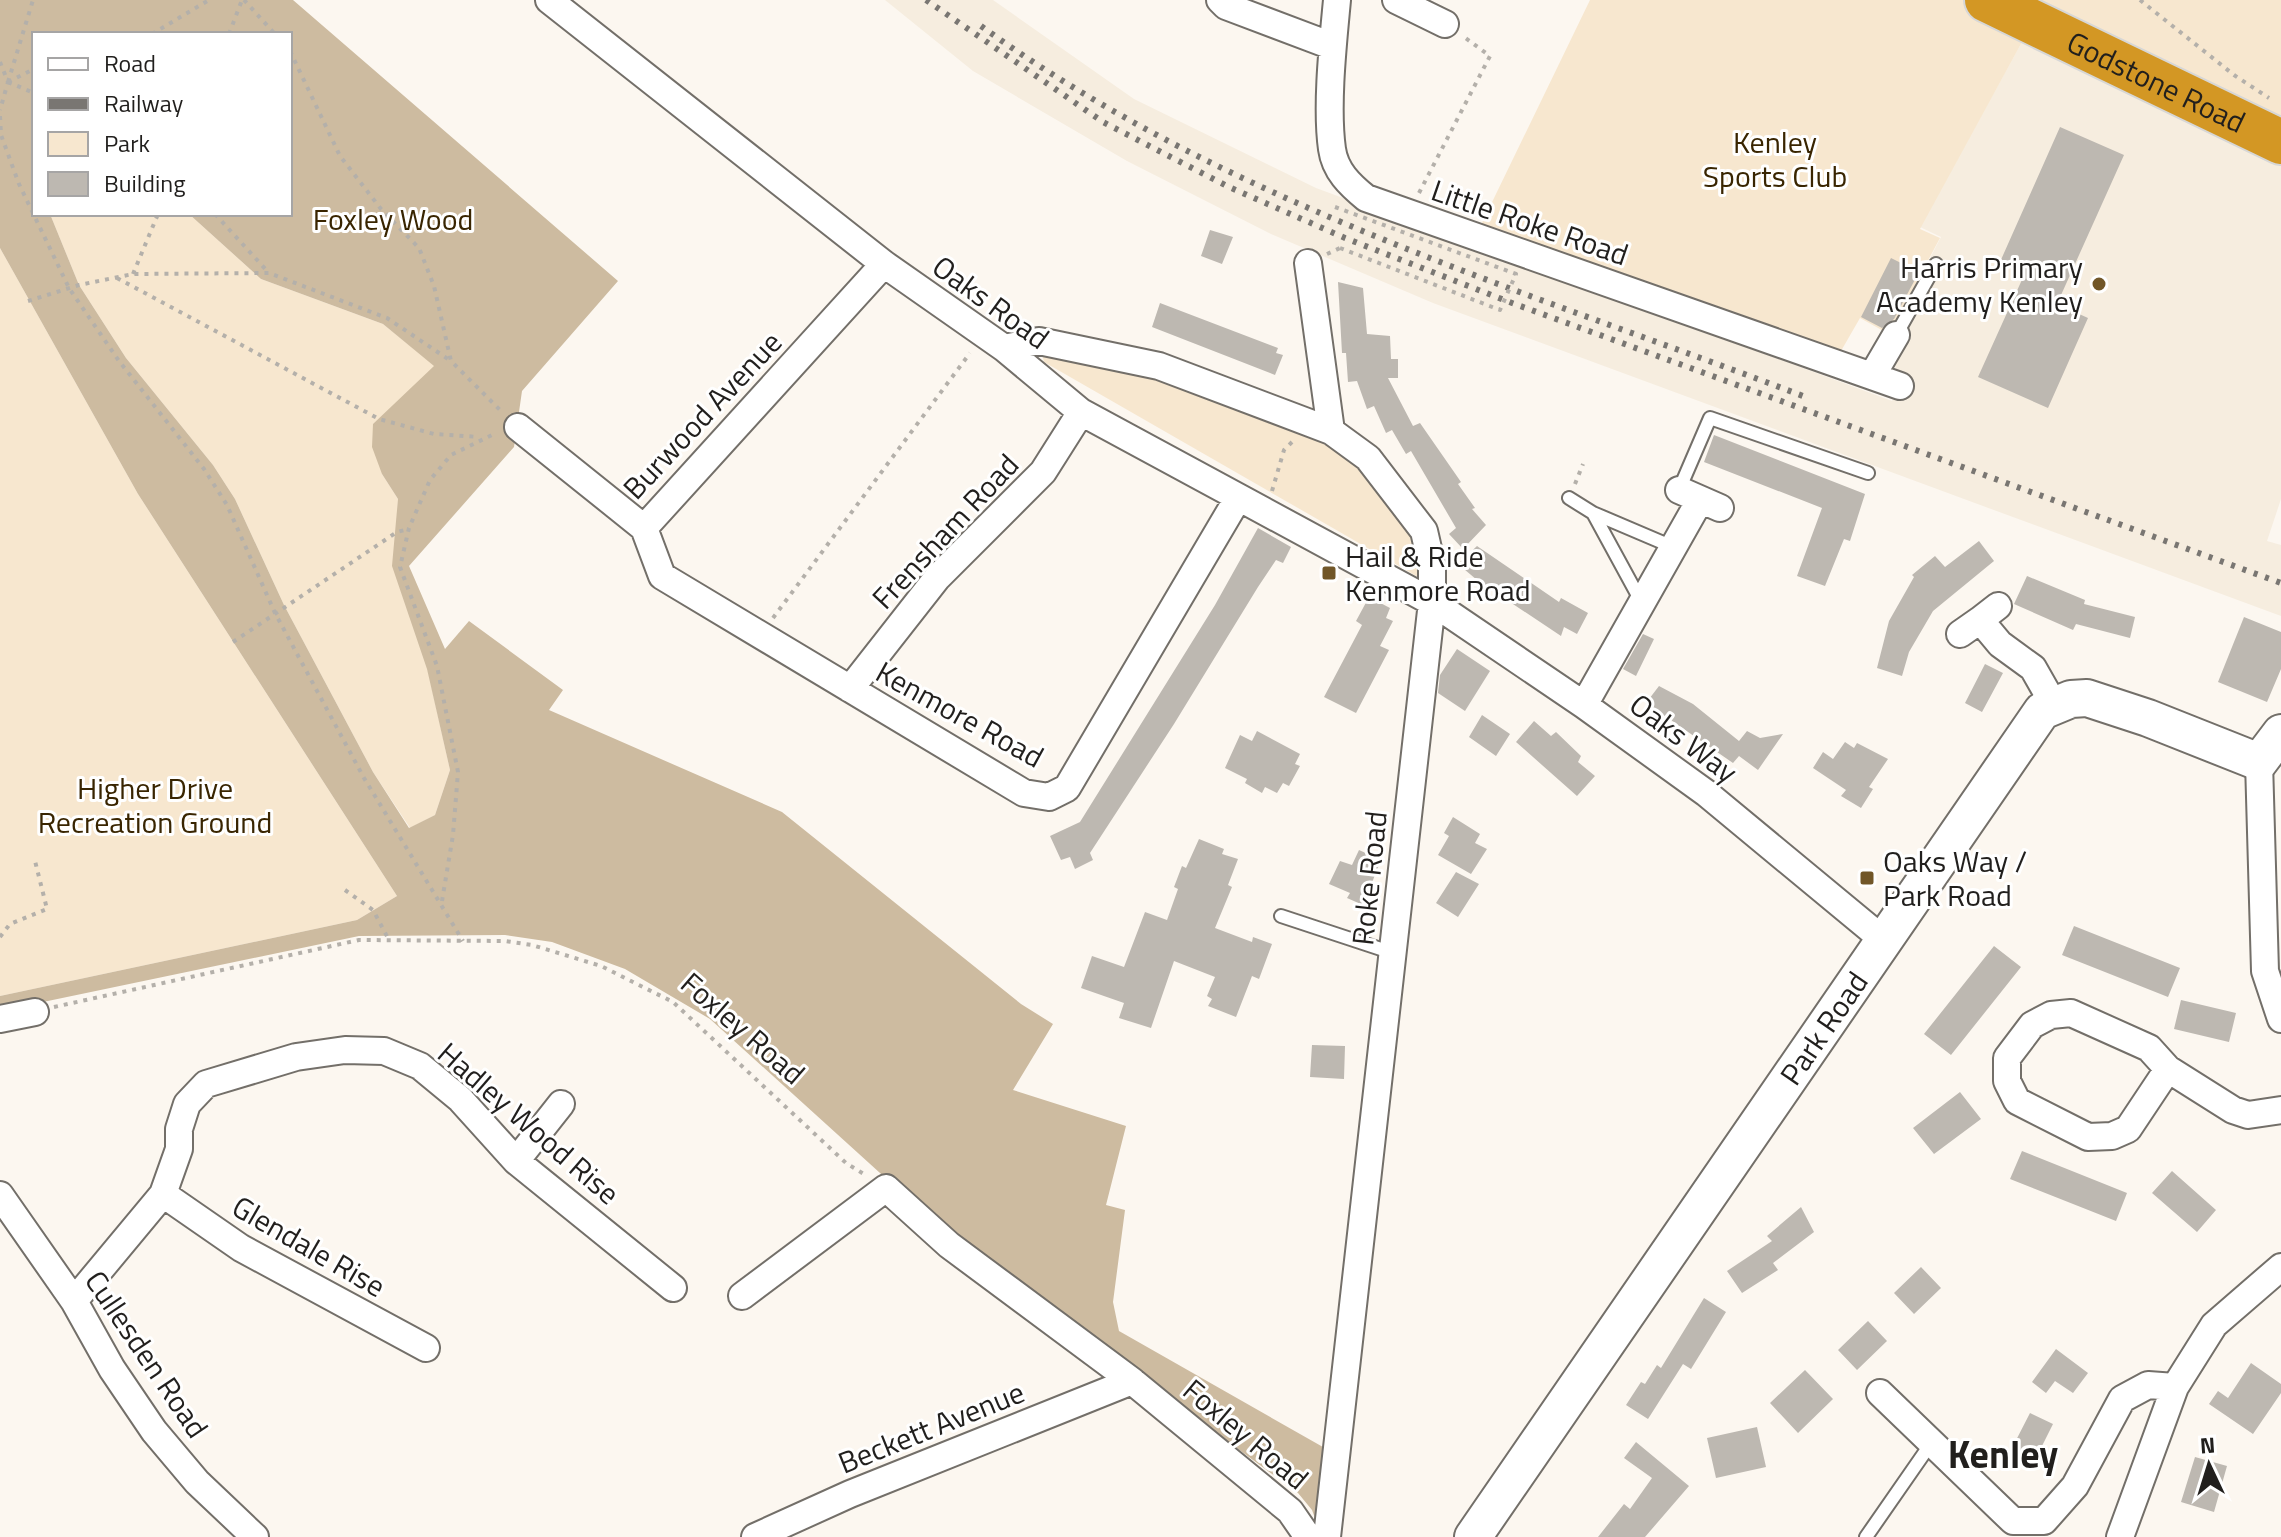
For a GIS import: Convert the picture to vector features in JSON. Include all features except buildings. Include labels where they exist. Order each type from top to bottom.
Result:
[{"type":"highway","name":"Godstone Road","points":[[1987,0],[2280,124]]},
{"type":"street","name":"Oaks Road","points":[[549,0],[884,264],[994,342],[1081,412],[1432,602]]},
{"type":"street","points":[[1220,0],[1226,6],[1332,46]]},
{"type":"street","name":"Little Roke Road","points":[[1337,0],[1332,46],[1332,150],[1348,184],[1366,198],[1900,386]]},
{"type":"street","points":[[1396,0],[1445,24]]},
{"type":"street","points":[[1308,263],[1331,431]]},
{"type":"street","name":"Burwood Avenue","points":[[518,427],[644,528],[884,264]]},
{"type":"street","points":[[1872,376],[1896,335]]},
{"type":"street","name":"Roke Road","points":[[994,342],[1039,341],[1159,366],[1331,431],[1368,458],[1424,531],[1432,566],[1432,602],[1327,1537]]},
{"type":"street","name":"Frensham Road","points":[[850,689],[937,578],[1043,472],[1081,412]]},
{"type":"street","name":"Kenmore Road","points":[[644,528],[662,576],[1024,793],[1049,797],[1067,788],[1238,498]]},
{"type":"street","points":[[1584,705],[1700,500]]},
{"type":"street","name":"Oaks Way","points":[[1432,602],[1584,705],[1706,793],[1886,942]]},
{"type":"street","points":[[1980,620],[2000,644],[2033,668],[2054,705],[2087,698],[2148,718],[2259,762]]},
{"type":"street","name":"Park Road","points":[[1473,1537],[1886,942],[2035,721],[2054,705]]},
{"type":"street","points":[[2281,733],[2259,762],[2265,971],[2281,1019]]},
{"type":"street","points":[[0,1019],[35,1012]]},
{"type":"street","points":[[2168,1069],[2128,1129],[2112,1136],[2088,1137],[2017,1101],[2007,1081],[2007,1058],[2032,1025],[2051,1015],[2071,1013],[2149,1048],[2168,1069],[2233,1110],[2248,1115],[2281,1110]]},
{"type":"street","name":"Hadley Wood Rise","points":[[74,1301],[163,1194],[179,1149],[179,1129],[187,1104],[206,1084],[296,1057],[345,1050],[384,1051],[420,1066],[460,1099],[516,1161],[673,1288]]},
{"type":"street","points":[[516,1161],[561,1104]]},
{"type":"street","points":[[742,1296],[886,1188]]},
{"type":"street","name":"Foxley Road","points":[[886,1188],[949,1245],[1132,1381],[1290,1511],[1308,1537]]},
{"type":"street","name":"Glendale Rise","points":[[163,1194],[241,1248],[426,1348]]},
{"type":"street","name":"Cullesden Road","points":[[0,1195],[74,1301],[112,1369],[154,1431],[197,1482],[255,1537]]},
{"type":"street","points":[[2120,1537],[2175,1387],[2214,1325],[2281,1267]]},
{"type":"street","name":"Beckett Avenue","points":[[755,1537],[850,1494],[1132,1381]]},
{"type":"street","points":[[1880,1393],[2013,1521],[2044,1521],[2075,1486],[2122,1399],[2148,1385],[2175,1387]]},
{"type":"lane","points":[[1896,335],[1936,264]]},
{"type":"lane","points":[[1700,500],[1710,418],[1868,473]]},
{"type":"lane","points":[[1569,498],[1593,513],[1673,547]]},
{"type":"lane","points":[[1593,513],[1642,603]]},
{"type":"lane","points":[[1281,916],[1393,953]]},
{"type":"lane","points":[[1866,1537],[1932,1442]]},
{"type":"path","points":[[0,110],[33,0]]},
{"type":"path","points":[[155,32],[209,0]]},
{"type":"path","points":[[230,32],[243,0],[273,32]]},
{"type":"path","points":[[2140,0],[2234,75],[2280,124]]},
{"type":"path","points":[[1423,183],[1490,56],[1445,24]]},
{"type":"path","points":[[292,55],[340,156],[381,209],[419,248],[434,286],[451,361]]},
{"type":"path","points":[[0,62],[8,82],[32,92]]},
{"type":"path","points":[[8,82],[32,70]]},
{"type":"path","points":[[0,116],[1,135],[32,211]]},
{"type":"path","points":[[1335,207],[1516,274],[1500,310],[1340,248]]},
{"type":"path","points":[[34,216],[69,288],[119,361],[204,469],[227,505],[275,613],[364,778],[463,941]]},
{"type":"path","points":[[133,274],[157,216]]},
{"type":"path","points":[[217,216],[269,273]]},
{"type":"path","points":[[28,301],[133,274],[269,273],[387,318],[451,361],[518,427]]},
{"type":"path","points":[[117,278],[379,419],[434,434],[481,438],[451,455],[430,480],[409,528],[400,567],[437,666],[458,772],[453,835],[442,902]]},
{"type":"path","points":[[760,635],[994,342]]},
{"type":"path","points":[[1272,491],[1284,450]]},
{"type":"path","points":[[233,642],[397,532],[409,528]]},
{"type":"path","points":[[0,937],[10,924],[47,909],[35,861]]},
{"type":"path","points":[[345,890],[373,910],[389,940]]},
{"type":"path","name":"Foxley Road","points":[[35,1012],[359,940],[505,941],[554,950],[601,966],[673,1002],[846,1163],[886,1188]]},
{"type":"shaded area","points":[[885,0],[993,0],[1134,99],[1316,188],[1892,401],[1903,381],[1896,374],[1892,331],[1941,237],[1920,227],[2028,31],[2281,158],[2281,499],[2267,541],[2281,545],[2281,616],[1433,303],[1271,234],[1127,161],[973,71]]},
{"type":"green space","name":"Foxley Wood","points":[[0,0],[293,0],[618,281],[522,391],[514,447],[409,566],[445,649],[469,621],[563,690],[549,710],[782,812],[1021,1004],[1053,1024],[1013,1090],[1126,1126],[1106,1205],[1125,1210],[1113,1302],[1119,1331],[1330,1451],[1322,1537],[1312,1510],[1298,1493],[955,1241],[710,1019],[625,969],[552,942],[505,935],[359,936],[0,1011],[0,996],[357,920],[397,896],[138,494],[0,248]],"holes":[[[32,32],[292,32],[292,216],[191,216],[261,279],[383,324],[434,366],[373,424],[372,447],[382,474],[398,499],[392,566],[427,669],[450,770],[435,815],[409,828],[373,772],[284,605],[235,499],[213,465],[126,358],[79,285],[51,216],[32,216]]]},
{"type":"green space","name":"Kenley Sports Club","points":[[1590,0],[1967,0],[2028,31],[1920,229],[1940,238],[1889,334],[1860,318],[1841,351],[1480,227]]},
{"type":"green space","points":[[2039,0],[2281,0],[2281,119]]},
{"type":"green space","points":[[51,216],[191,216],[261,279],[383,324],[435,366],[382,474],[398,499],[397,532],[450,770],[435,815],[410,828],[373,772],[284,605],[235,499],[213,465],[126,358],[79,285]]},
{"type":"green space","name":"Higher Drive Recreation Ground","points":[[0,248],[138,494],[397,896],[357,920],[0,996]]},
{"type":"green space","points":[[1039,341],[1331,431],[1424,531],[1432,585],[1044,362]]},
{"type":"railway","points":[[926,0],[1103,122],[1229,187],[1345,238],[1512,303],[2281,583]]},
{"type":"railway","points":[[981,26],[1075,89],[1174,144],[1275,193],[1484,279],[1803,396]]},
{"type":"place","name":"Harris Primary Academy Kenley","points":[[2099,284]]},
{"type":"place","name":"Hail & Ride Kenmore Road","points":[[1329,573]]},
{"type":"place","name":"Oaks Way / Park Road","points":[[1867,878]]},
{"type":"district","name":"Kenley","points":[[2003,1454]]}]
